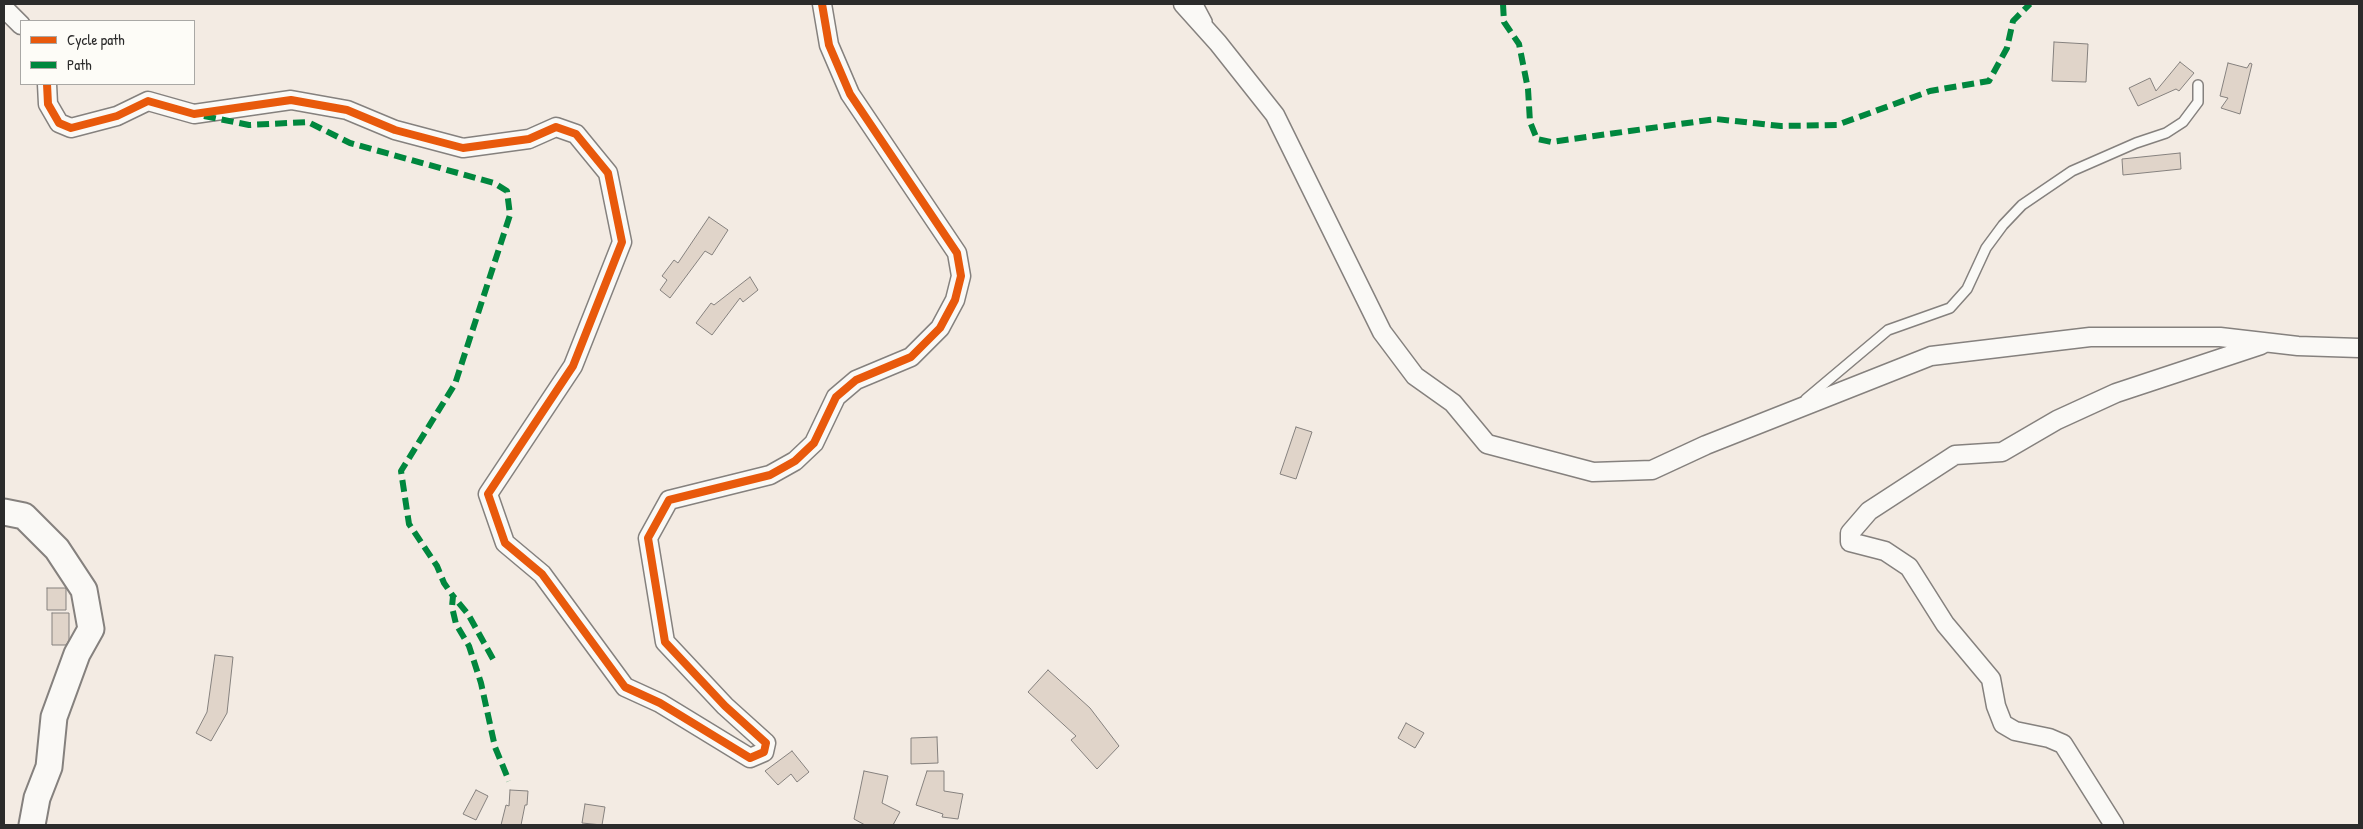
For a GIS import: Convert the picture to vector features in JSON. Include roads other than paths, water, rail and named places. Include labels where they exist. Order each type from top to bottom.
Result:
[{"type":"main road","points":[[4,512],[24,516],[57,549],[84,590],[91,629],[78,654],[54,717],[49,767],[37,798],[32,825]]},
{"type":"street","points":[[47,85],[48,104],[59,123],[71,128],[117,116],[148,101],[194,114],[291,100],[346,110],[395,130],[463,148],[529,139],[556,127],[576,134],[608,173],[622,242],[574,366],[488,494],[504,543],[542,574],[625,687],[660,703],[750,758],[764,752],[766,742],[726,706],[665,642],[648,538],[669,500],[770,475],[795,461],[814,443],[836,397],[856,380],[911,357],[940,328],[955,300],[961,276],[957,253],[850,94],[829,45],[822,4]]},
{"type":"street","points":[[1183,4],[1218,43],[1275,116],[1382,332],[1415,376],[1453,403],[1487,444],[1593,472],[1652,470],[1931,356],[2090,337],[2220,337],[2298,346],[2359,348]]},
{"type":"street","points":[[4,8],[20,24]]},
{"type":"street","points":[[2114,825],[2063,744],[2049,738],[2015,731],[2003,724],[1996,706],[1991,679],[1945,624],[1909,567],[1885,551],[1850,542],[1850,533],[1869,511],[1955,455],[2002,452],[2057,420],[2116,393],[2224,356],[2269,343]]},
{"type":"lane","points":[[1198,4],[1218,43]]},
{"type":"lane","points":[[1791,412],[1888,330],[1950,308],[1967,289],[1986,248],[2003,224],[2022,204],[2072,171],[2136,143],[2166,134],[2183,122],[2198,102],[2198,85]]}]
